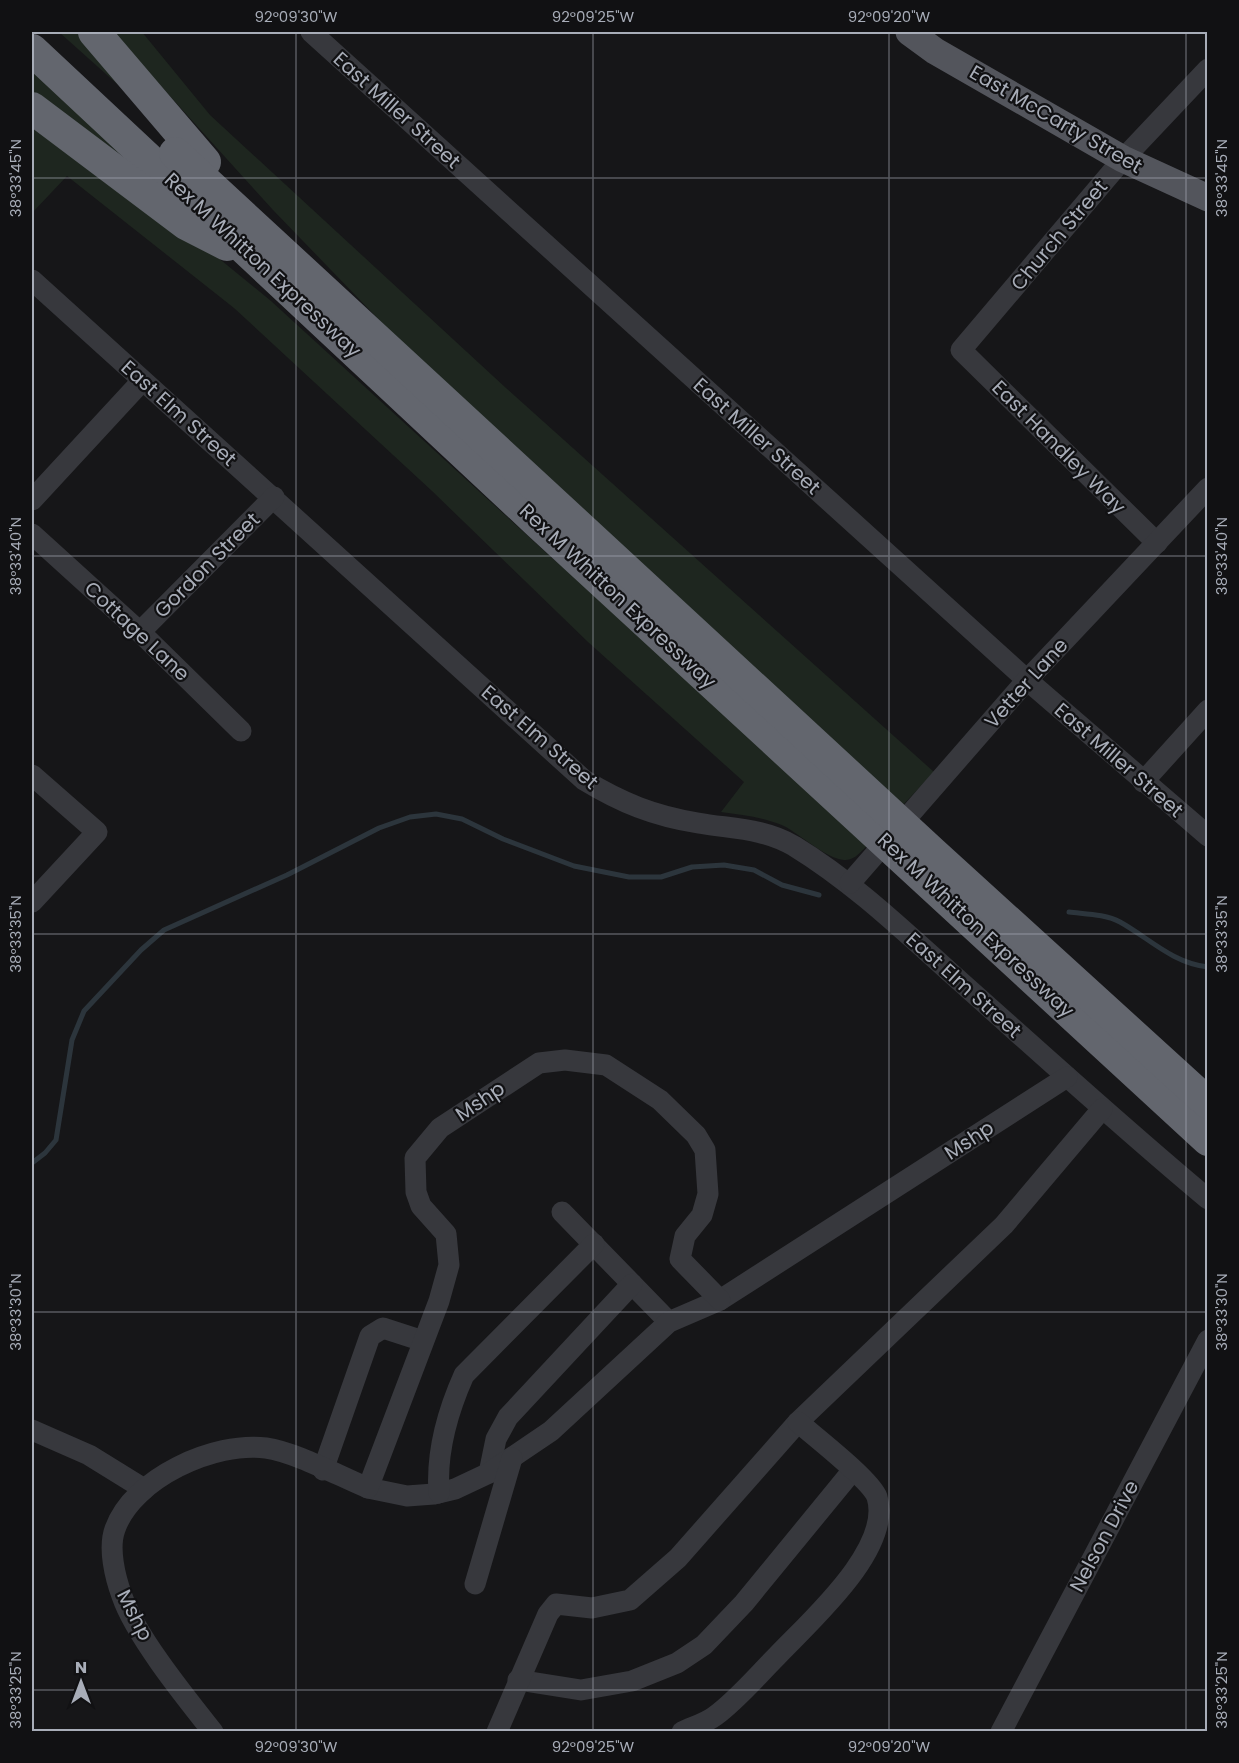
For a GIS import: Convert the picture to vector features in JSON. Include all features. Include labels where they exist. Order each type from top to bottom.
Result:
[{"type":"highway","name":"Rex M Whitton Expressway","points":[[44,32],[266,252],[926,863],[1208,1140]]},
{"type":"highway","points":[[94,32],[266,252]]},
{"type":"highway","name":"Rex M Whitton Expressway","points":[[32,50],[266,252]]},
{"type":"highway","points":[[32,108],[186,224],[266,252]]},
{"type":"highway","name":"Rex M Whitton Expressway","points":[[926,863],[1208,1103]]},
{"type":"main road","name":"East McCarty Street","points":[[909,32],[935,51],[1124,159],[1208,198]]},
{"type":"street","name":"East Miller Street","points":[[311,32],[1027,680],[1208,836]]},
{"type":"street","name":"Church Street","points":[[961,350],[1124,159],[1208,69]]},
{"type":"street","name":"East Elm Street","points":[[32,280],[584,780],[619,801],[655,814],[699,824],[750,829],[772,835],[850,883],[1102,1109],[1208,1199]]},
{"type":"street","name":"East Handley Way","points":[[961,350],[1157,543]]},
{"type":"street","points":[[32,500],[142,381]]},
{"type":"street","name":"Vetter Lane","points":[[850,883],[1027,680],[1208,488]]},
{"type":"street","name":"Gordon Street","points":[[140,632],[273,497]]},
{"type":"street","name":"Cottage Lane","points":[[32,534],[140,632],[241,731]]},
{"type":"street","points":[[1143,782],[1208,710]]},
{"type":"street","points":[[32,775],[97,832],[32,902]]},
{"type":"street","name":"Mshp","points":[[368,1488],[446,1281],[449,1245],[446,1234],[421,1206],[416,1192],[415,1158],[440,1128],[524,1071],[539,1063],[556,1060],[593,1061],[606,1065],[660,1101],[696,1135],[705,1150],[708,1194],[702,1215],[685,1236],[680,1259],[720,1300]]},
{"type":"street","name":"Mshp","points":[[213,1731],[154,1652],[122,1599],[113,1556],[114,1531],[124,1510],[150,1483],[179,1467],[241,1447],[268,1448],[368,1488],[407,1496],[455,1489],[489,1473],[551,1431],[669,1322],[720,1300],[1067,1077]]},
{"type":"street","points":[[497,1731],[548,1614],[556,1604],[592,1608],[630,1600],[678,1558],[798,1422],[1004,1225],[1102,1109]]},
{"type":"street","points":[[562,1212],[669,1322]]},
{"type":"street","points":[[439,1493],[437,1465],[441,1444],[453,1400],[464,1375],[594,1244]]},
{"type":"street","points":[[489,1473],[496,1438],[508,1417],[632,1284]]},
{"type":"street","points":[[323,1470],[370,1336],[383,1328],[423,1341]]},
{"type":"street","name":"Nelson Drive","points":[[1001,1731],[1208,1340]]},
{"type":"street","points":[[682,1731],[714,1717],[820,1615],[857,1569],[878,1526],[879,1511],[876,1495],[853,1470],[798,1422]]},
{"type":"street","points":[[32,1430],[89,1455],[144,1489]]},
{"type":"street","points":[[476,1584],[512,1458]]},
{"type":"street","points":[[518,1680],[581,1689],[632,1681],[677,1663],[704,1645],[744,1603],[853,1470]]},
{"type":"shaded area","points":[[59,32],[89,32],[144,108]]},
{"type":"shaded area","points":[[112,32],[142,32],[210,115],[506,388],[934,772],[902,806],[388,329],[273,210]]},
{"type":"shaded area","points":[[32,68],[154,180],[32,97]]},
{"type":"shaded area","points":[[32,116],[156,207],[271,301],[552,558],[646,636],[870,843],[852,859],[837,859],[784,826],[753,817],[721,812],[744,782],[588,642],[432,491],[234,308],[67,176],[32,213]]},
{"type":"waterway","points":[[32,1163],[56,1140],[72,1040],[84,1011],[141,950],[164,930],[287,875],[379,828],[410,817],[436,814],[462,819],[503,839],[574,866],[629,877],[661,877],[692,867],[724,865],[754,870],[782,885],[819,895]]},
{"type":"waterway","points":[[1069,912],[1114,919],[1183,961],[1208,967]]}]
